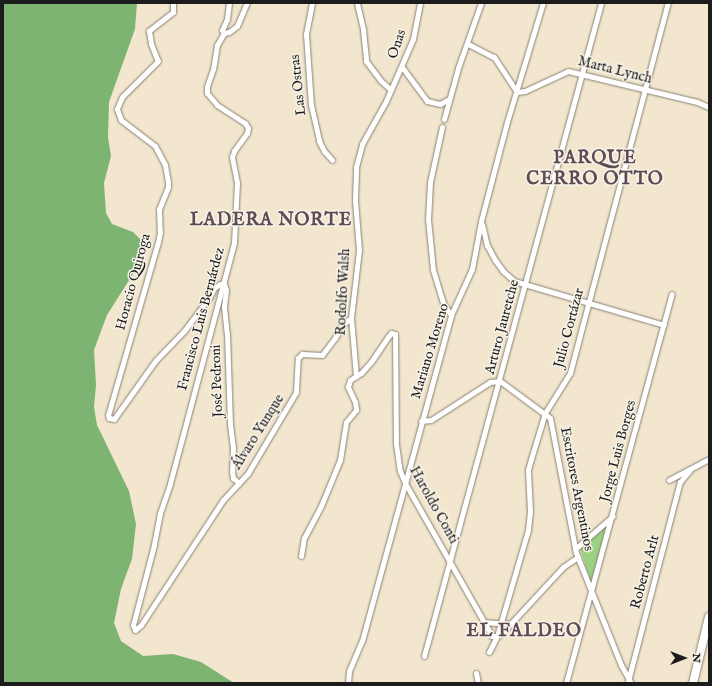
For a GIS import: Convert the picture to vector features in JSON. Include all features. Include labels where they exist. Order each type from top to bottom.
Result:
[{"type":"main road","points":[[693,683],[709,617]]},
{"type":"street","name":"Horacio Quiroga","points":[[173,3],[173,12],[149,31],[151,44],[158,60],[122,98],[117,109],[122,120],[154,146],[165,165],[168,188],[159,209],[160,232],[158,242],[108,414],[109,418],[114,419],[156,360],[184,331],[209,298],[214,288],[220,284],[224,284]]},
{"type":"street","points":[[229,3],[227,19],[222,30],[224,33],[229,32],[237,26],[247,3]]},
{"type":"street","name":"Las Ostras","points":[[312,3],[306,34],[311,105],[319,141],[324,151],[332,160]]},
{"type":"street","points":[[357,3],[362,24],[366,61],[381,81],[392,90]]},
{"type":"street","name":"Onas","points":[[392,90],[413,39],[420,3]]},
{"type":"street","points":[[444,119],[449,99],[481,3]]},
{"type":"street","name":"Mariano Moreno","points":[[348,683],[348,671],[362,641],[451,315],[472,269],[482,221],[507,122],[543,3]]},
{"type":"street","name":"Arturo Jauretche","points":[[424,656],[500,381],[601,3]]},
{"type":"street","name":"Julio Cortázar","points":[[489,652],[497,636],[528,530],[530,511],[528,470],[545,413],[570,373],[668,3]]},
{"type":"street","name":"Francisco Luis Bernárdez","points":[[135,630],[132,625],[154,545],[160,513],[170,484],[234,243],[237,183],[232,157],[234,151],[247,133],[248,128],[245,123],[217,105],[207,93],[207,86],[213,69],[217,45],[224,33]]},
{"type":"street","points":[[468,44],[494,57],[517,92]]},
{"type":"street","points":[[402,67],[427,101],[440,104],[449,99]]},
{"type":"street","name":"Marta Lynch","points":[[517,92],[525,91],[568,71],[645,91],[697,102],[708,106]]},
{"type":"street","name":"Rodolfo Walsh","points":[[301,556],[304,538],[340,460],[346,422],[356,410],[357,406],[348,387],[350,380],[356,376],[352,318],[359,250],[355,200],[356,167],[362,144],[392,90]]},
{"type":"street","points":[[708,106],[709,99]]},
{"type":"street","points":[[442,127],[430,182],[428,219],[433,270],[444,305],[451,315]]},
{"type":"street","points":[[482,221],[487,245],[495,260],[508,276],[526,285],[664,325]]},
{"type":"street","name":"José Pedroni","points":[[224,284],[226,290],[224,307],[230,391],[233,478],[239,483]]},
{"type":"street","name":"Jorge Luis Borges","points":[[566,683],[613,516],[672,294]]},
{"type":"street","name":"Álvaro Yunque","points":[[135,630],[141,625],[220,504],[248,474],[296,392],[298,358],[302,354],[322,355],[335,338],[342,325],[352,318]]},
{"type":"street","name":"Haroldo Conti","points":[[356,376],[361,373],[371,362],[388,336],[391,333],[395,334],[396,444],[400,471],[405,483],[450,560],[489,633],[492,636],[497,636]]},
{"type":"street","points":[[421,421],[431,420],[490,382],[500,381]]},
{"type":"street","name":"Escritores Argentinos","points":[[500,381],[545,413],[552,422],[559,471],[575,549],[591,593],[629,682]]},
{"type":"street","points":[[670,480],[678,474],[690,470],[709,459]]},
{"type":"street","name":"Roberto Arlt","points":[[629,682],[680,482],[683,476],[690,470]]},
{"type":"street","points":[[575,549],[613,516]]},
{"type":"street","points":[[497,636],[563,567],[578,556]]},
{"type":"street","points":[[483,622],[510,624]]},
{"type":"street","points":[[476,673],[478,683]]},
{"type":"green space","points":[[3,3],[137,3],[135,29],[109,102],[108,137],[111,156],[104,183],[106,213],[112,224],[133,232],[141,240],[142,252],[140,263],[107,315],[94,350],[96,385],[94,407],[97,425],[129,491],[136,524],[132,559],[121,589],[114,623],[121,641],[143,656],[173,654],[201,662],[234,683],[3,683]]},
{"type":"green space","points":[[606,523],[609,523],[592,585],[580,549]]},
{"type":"district","name":"PARQUE CERRO OTTO","points":[[595,170]]},
{"type":"district","name":"LADERA NORTE","points":[[271,221]]},
{"type":"district","name":"EL FALDEO","points":[[524,632]]}]
